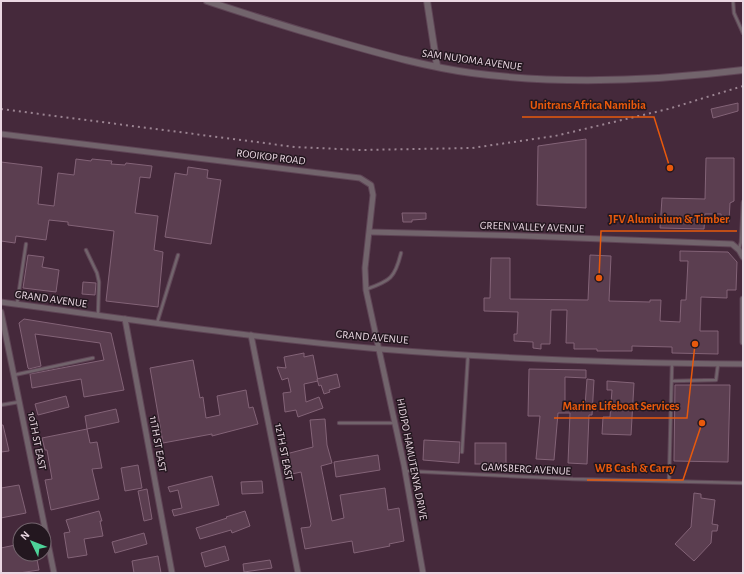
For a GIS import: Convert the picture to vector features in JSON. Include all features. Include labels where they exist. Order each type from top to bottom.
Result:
[{"type":"street","name":"SAM NUJOMA AVENUE","points":[[207,1],[367,50],[472,73],[526,78],[600,80],[684,77],[743,70]]},
{"type":"street","points":[[427,1],[437,66]]},
{"type":"street","name":"ROOIKOP ROAD","points":[[1,134],[360,178],[371,185],[374,195],[366,268],[366,290],[380,348]]},
{"type":"street","name":"GREEN VALLEY AVENUE","points":[[370,232],[732,244],[739,250]]},
{"type":"street","points":[[739,250],[743,257]]},
{"type":"street","points":[[743,299],[743,342]]},
{"type":"street","name":"GRAND AVENUE","points":[[1,302],[251,335],[380,348],[535,359],[672,364],[743,364]]},
{"type":"street","name":"10TH ST EAST","points":[[1,312],[54,573]]},
{"type":"street","name":"11TH ST EAST","points":[[125,319],[172,573]]},
{"type":"street","name":"12TH ST EAST","points":[[251,335],[298,573]]},
{"type":"street","name":"HIDIPO HAMUTENYA DRIVE","points":[[380,348],[405,471],[423,573]]},
{"type":"lane","points":[[732,2],[734,13],[743,33]]},
{"type":"lane","points":[[739,250],[743,202]]},
{"type":"lane","points":[[17,304],[26,244]]},
{"type":"lane","points":[[86,250],[97,273],[99,282],[98,316]]},
{"type":"lane","points":[[366,290],[391,278],[396,270],[401,253]]},
{"type":"lane","points":[[157,323],[178,255]]},
{"type":"lane","points":[[462,452],[468,355]]},
{"type":"lane","points":[[14,376],[93,358]]},
{"type":"lane","points":[[669,482],[672,364]]},
{"type":"lane","points":[[672,381],[716,380],[718,364]]},
{"type":"lane","points":[[1,405],[19,402]]},
{"type":"lane","points":[[339,423],[395,423]]},
{"type":"lane","name":"GAMSBERG AVENUE","points":[[405,471],[573,479],[743,483]]},
{"type":"building","points":[[738,103],[738,111],[713,118],[711,109]]},
{"type":"building","points":[[586,139],[586,208],[537,205],[538,146]]},
{"type":"building","points":[[706,158],[734,158],[734,201],[730,203],[729,222],[722,223],[721,214],[705,214],[704,229],[660,228],[662,198],[705,199]]},
{"type":"building","points":[[76,159],[112,161],[111,164],[125,165],[126,163],[152,166],[150,178],[140,177],[135,213],[158,216],[154,250],[163,252],[158,307],[106,301],[114,231],[68,225],[68,222],[49,220],[46,240],[16,236],[15,243],[1,241],[1,162],[42,167],[38,204],[54,206],[58,173],[74,175]]},
{"type":"building","points":[[188,167],[208,170],[207,178],[221,180],[211,244],[165,237],[175,173],[187,175]]},
{"type":"building","points":[[402,213],[426,213],[426,219],[403,222]]},
{"type":"building","points":[[680,251],[728,252],[737,262],[736,290],[727,290],[727,298],[701,297],[700,331],[718,331],[718,354],[672,353],[672,347],[632,346],[632,351],[597,351],[597,349],[574,349],[574,343],[566,343],[567,310],[551,310],[550,344],[541,344],[541,349],[533,348],[533,342],[514,341],[514,334],[517,334],[518,312],[484,311],[484,298],[490,298],[491,258],[510,258],[510,299],[588,300],[590,255],[611,256],[609,301],[650,302],[650,300],[661,300],[660,321],[680,322],[681,300],[686,300],[688,261],[680,261]]},
{"type":"building","points":[[28,255],[44,257],[42,267],[59,270],[56,292],[23,288]]},
{"type":"building","points":[[83,282],[96,283],[95,295],[82,294]]},
{"type":"building","points":[[24,319],[111,333],[124,390],[84,397],[81,379],[32,388],[30,374],[104,360],[100,343],[35,334],[41,366],[29,369],[19,323]]},
{"type":"building","points":[[304,353],[304,357],[313,355],[318,381],[304,384],[306,402],[319,397],[323,408],[298,417],[296,410],[285,412],[283,393],[291,392],[288,378],[282,380],[277,367],[286,368],[284,357]]},
{"type":"building","points":[[193,360],[200,398],[203,397],[206,418],[220,415],[217,396],[246,390],[249,408],[253,407],[258,424],[212,436],[212,434],[163,443],[150,368]]},
{"type":"building","points":[[529,369],[586,370],[586,378],[565,377],[565,405],[585,406],[587,379],[594,380],[592,415],[589,415],[587,464],[568,463],[570,413],[558,413],[554,460],[536,459],[540,416],[528,416]]},
{"type":"building","points":[[337,374],[340,387],[329,390],[330,392],[324,394],[317,379]]},
{"type":"building","points":[[607,381],[634,383],[631,435],[602,434],[603,417],[610,417],[612,390],[607,390]]},
{"type":"building","points":[[675,385],[730,385],[728,462],[674,461]]},
{"type":"building","points":[[66,396],[69,407],[38,415],[35,404]]},
{"type":"building","points":[[116,409],[119,422],[87,429],[85,416]]},
{"type":"building","points":[[325,419],[327,445],[332,463],[321,466],[332,521],[344,518],[340,495],[385,488],[388,510],[399,508],[404,541],[389,544],[390,546],[354,553],[352,541],[305,549],[301,528],[310,527],[311,524],[301,472],[292,474],[286,454],[313,447],[310,420]]},
{"type":"building","points":[[1,425],[3,425],[9,451],[1,452]]},
{"type":"building","points":[[87,429],[90,443],[97,442],[102,468],[92,469],[99,499],[51,510],[45,480],[52,479],[47,450],[45,450],[42,438]]},
{"type":"building","points":[[424,440],[460,442],[459,463],[423,460]]},
{"type":"building","points":[[475,443],[506,443],[506,464],[475,464]]},
{"type":"building","points":[[378,455],[380,470],[336,477],[334,462]]},
{"type":"building","points":[[138,465],[142,488],[125,491],[121,468]]},
{"type":"building","points":[[212,476],[219,505],[174,516],[172,510],[182,508],[178,490],[170,492],[168,487]]},
{"type":"building","points":[[262,481],[263,493],[242,494],[241,482]]},
{"type":"building","points":[[19,485],[26,513],[1,518],[1,488]]},
{"type":"building","points":[[147,489],[152,519],[144,521],[138,491]]},
{"type":"building","points":[[694,493],[701,494],[701,498],[715,500],[712,524],[718,525],[717,531],[712,531],[711,543],[694,561],[675,544],[691,527]]},
{"type":"building","points":[[99,511],[102,521],[100,521],[103,536],[84,539],[87,555],[68,558],[64,533],[70,532],[66,520]]},
{"type":"building","points":[[245,511],[250,526],[232,533],[231,530],[200,539],[196,528]]},
{"type":"building","points":[[144,533],[147,544],[115,553],[112,542]]},
{"type":"building","points":[[12,546],[12,562],[38,562],[39,570],[19,573],[1,573],[1,548]]},
{"type":"building","points":[[225,546],[229,560],[205,567],[201,553]]},
{"type":"building","points":[[158,556],[161,573],[134,573],[132,561]]},
{"type":"building","points":[[270,560],[272,568],[244,572],[243,564]]},
{"type":"railway","points":[[1,109],[295,147],[361,150],[472,148],[555,136],[668,109],[743,86]]},
{"type":"place","name":"Unitrans Africa Namibia","points":[[670,168]]},
{"type":"place","name":"JFV Aluminium & Timber","points":[[599,278]]},
{"type":"place","name":"Marine Lifeboat Services","points":[[695,344]]},
{"type":"place","name":"WB Cash & Carry","points":[[702,423]]}]
